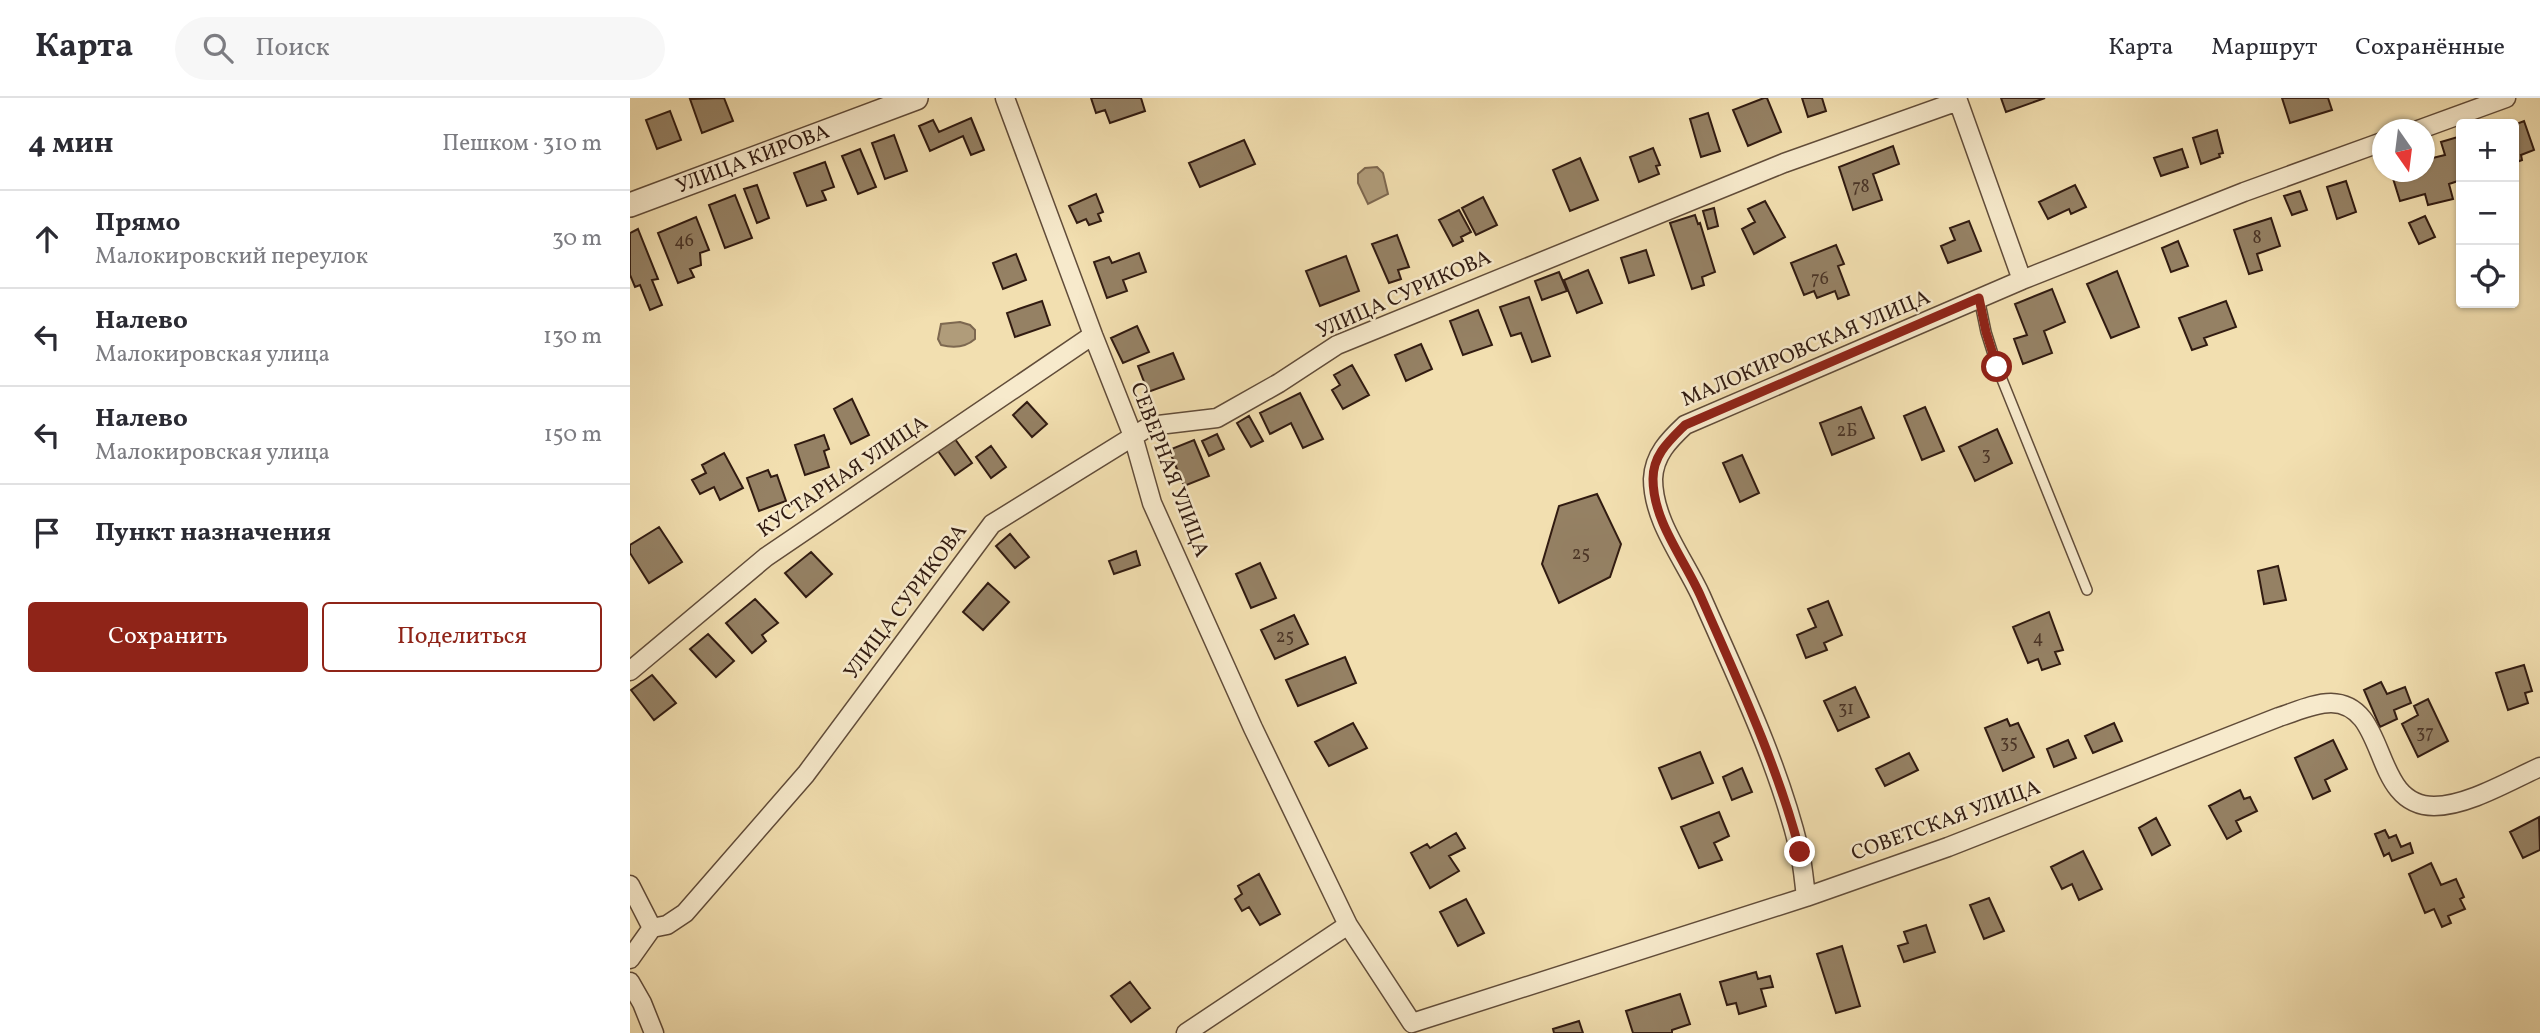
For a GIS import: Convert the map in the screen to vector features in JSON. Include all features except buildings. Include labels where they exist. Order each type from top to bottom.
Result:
[{"type":"street","name":"УЛИЦА КИРОВА","points":[[630,205],[915,98]]},
{"type":"street","name":"СЕВЕРНАЯ УЛИЦА","points":[[1005,98],[1133,436],[1152,503],[1253,728],[1348,925]]},
{"type":"street","points":[[2435,124],[2506,98]]},
{"type":"street","points":[[1958,99],[2022,280]]},
{"type":"street","name":"УЛИЦА СУРИКОВА","points":[[652,928],[667,925],[685,913],[806,774],[992,524],[1150,426],[1217,418],[1279,383],[1337,345],[1784,163],[1958,99]]},
{"type":"street","name":"МАЛОКИРОВСКАЯ УЛИЦА","points":[[1806,897],[1800,852],[1791,818],[1763,741],[1655,499],[1655,464],[1665,444],[1685,425],[1979,298],[2245,192],[2372,146]]},
{"type":"street","name":"КУСТАРНАЯ УЛИЦА","points":[[630,671],[766,557],[1093,335]]},
{"type":"street","name":"СОВЕТСКАЯ УЛИЦА","points":[[1348,925],[1414,1028],[1948,847],[2279,717],[2316,705],[2333,703],[2349,708],[2361,719],[2371,733],[2396,788],[2417,804],[2452,804],[2540,767]]},
{"type":"street","points":[[630,885],[652,928],[630,959]]},
{"type":"street","points":[[1186,1033],[1348,925]]},
{"type":"street","points":[[630,982],[654,1033]]},
{"type":"lane","points":[[1979,298],[1997,367],[2088,590]]},
{"type":"shaded area","points":[[1377,167],[1383,173],[1388,194],[1368,204],[1358,183],[1358,174],[1365,168]]},
{"type":"shaded area","points":[[960,322],[975,330],[975,339],[959,346],[941,345],[938,339],[941,324]]},
{"type":"route","points":[[1800,852],[1791,818],[1763,741],[1655,499],[1655,464],[1665,444],[1685,425],[1979,298],[1997,367]]}]
